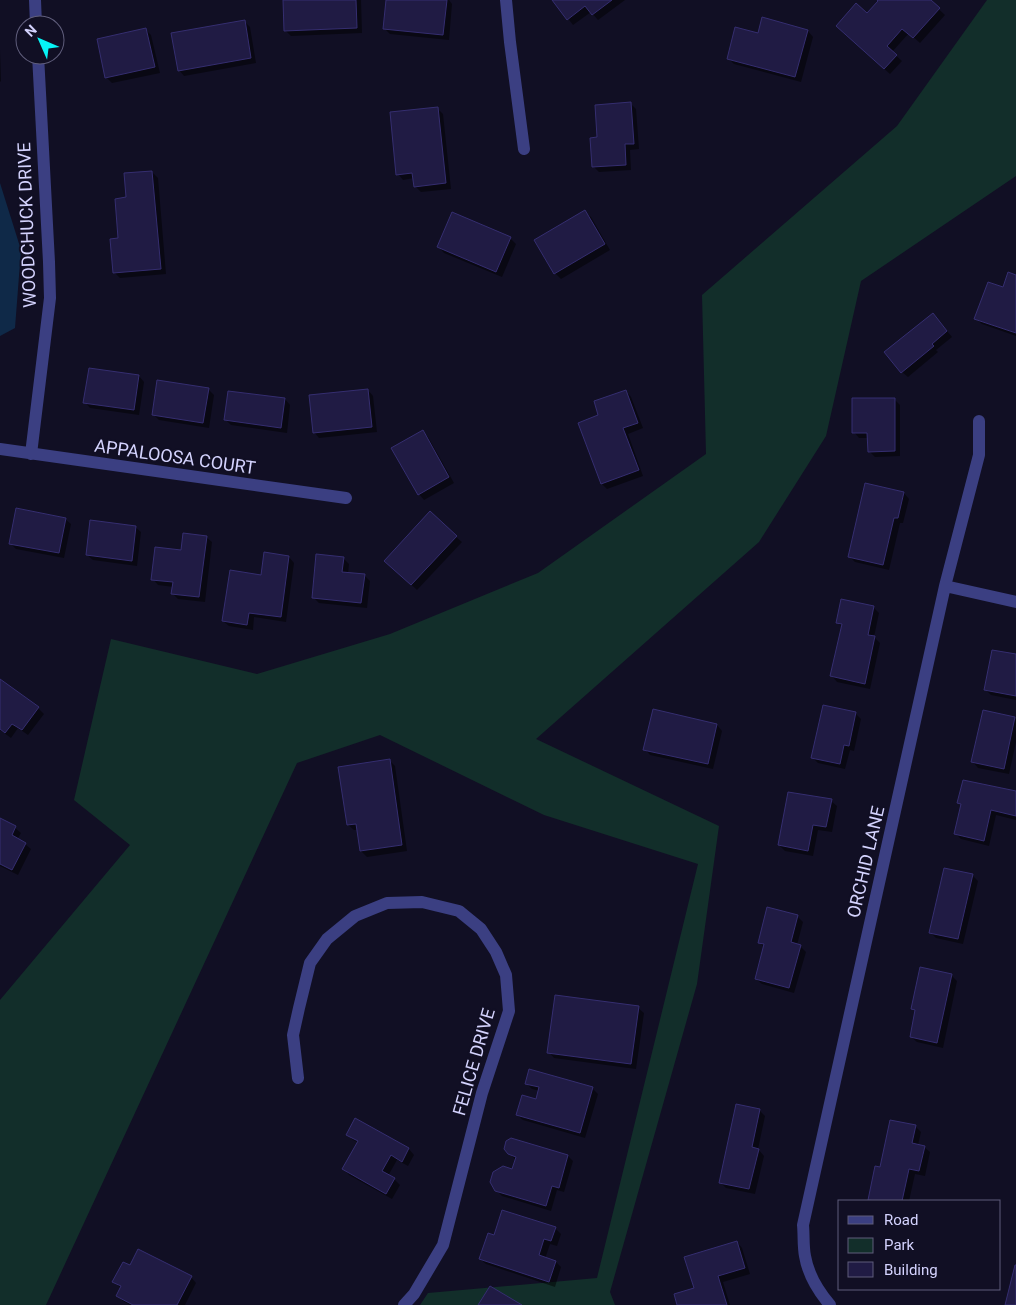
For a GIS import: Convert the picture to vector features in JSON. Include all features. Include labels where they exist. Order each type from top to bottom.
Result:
[{"type":"street","points":[[35,0],[36,15]]},
{"type":"street","points":[[506,0],[524,149]]},
{"type":"street","name":"WOODCHUCK DRIVE","points":[[31,454],[50,298],[39,65]]},
{"type":"street","name":"ORCHID LANE","points":[[830,1305],[809,1270],[805,1255],[804,1225],[945,586],[979,454],[979,421]]},
{"type":"street","name":"APPALOOSA COURT","points":[[0,449],[346,498]]},
{"type":"street","points":[[945,586],[1016,602]]},
{"type":"street","name":"FELICE DRIVE","points":[[298,1078],[293,1035],[310,963],[327,939],[355,916],[387,903],[422,902],[459,911],[481,929],[496,952],[506,975],[509,1012],[482,1093],[443,1245],[414,1294],[404,1305]]},
{"type":"green space","points":[[987,0],[1016,0],[1016,176],[861,281],[826,436],[759,542],[536,739],[719,826],[697,984],[610,1292],[615,1305],[420,1305],[428,1293],[597,1278],[698,864],[544,815],[380,735],[297,763],[46,1305],[0,1305],[0,1000],[130,845],[74,800],[111,639],[257,674],[390,634],[538,573],[706,454],[702,295],[897,126]]},
{"type":"water","points":[[0,183],[21,250],[15,328],[0,336]]},
{"type":"building","points":[[283,0],[356,0],[357,28],[284,31]]},
{"type":"building","points":[[386,0],[447,0],[443,35],[383,29]]},
{"type":"building","points":[[552,0],[612,0],[592,15],[585,6],[567,20]]},
{"type":"building","points":[[877,0],[931,0],[940,8],[913,38],[902,29],[887,46],[897,55],[884,69],[836,26],[856,3],[867,13]]},
{"type":"building","points":[[762,17],[808,30],[795,77],[727,59],[735,27],[758,33]]},
{"type":"building","points":[[245,20],[251,58],[178,71],[171,33]]},
{"type":"building","points":[[146,28],[155,67],[105,78],[97,39]]},
{"type":"building","points":[[631,102],[634,144],[625,144],[626,165],[592,167],[590,138],[597,137],[595,105]]},
{"type":"building","points":[[438,107],[446,183],[414,187],[412,173],[396,175],[390,112]]},
{"type":"building","points":[[152,171],[161,269],[113,273],[110,239],[118,238],[115,199],[126,197],[124,173]]},
{"type":"building","points":[[585,210],[605,244],[554,274],[534,240]]},
{"type":"building","points":[[452,212],[511,237],[496,272],[437,247]]},
{"type":"building","points":[[1008,272],[1016,275],[1016,333],[974,319],[988,282],[1003,287]]},
{"type":"building","points":[[933,313],[947,331],[932,344],[934,346],[901,373],[884,352]]},
{"type":"building","points":[[89,368],[139,375],[134,410],[83,403]]},
{"type":"building","points":[[157,380],[209,388],[203,423],[152,415]]},
{"type":"building","points":[[368,389],[372,427],[313,433],[309,395]]},
{"type":"building","points":[[626,390],[638,423],[623,428],[639,470],[601,484],[578,423],[598,415],[594,401]]},
{"type":"building","points":[[228,391],[285,398],[281,428],[224,420]]},
{"type":"building","points":[[852,398],[895,398],[895,451],[868,452],[867,433],[852,433]]},
{"type":"building","points":[[423,430],[449,477],[418,495],[391,448]]},
{"type":"building","points":[[865,483],[904,492],[898,518],[894,518],[883,565],[848,557]]},
{"type":"building","points":[[16,508],[66,518],[59,553],[9,544]]},
{"type":"building","points":[[430,511],[457,536],[411,585],[384,561]]},
{"type":"building","points":[[90,520],[136,526],[132,561],[86,555]]},
{"type":"building","points":[[183,533],[207,536],[199,597],[171,594],[173,582],[151,580],[155,547],[181,550]]},
{"type":"building","points":[[264,552],[289,556],[281,617],[249,613],[247,625],[222,621],[230,570],[261,575]]},
{"type":"building","points":[[316,554],[344,557],[342,572],[365,574],[361,603],[312,598]]},
{"type":"building","points":[[841,599],[874,606],[868,635],[875,636],[865,684],[830,676],[842,624],[836,623]]},
{"type":"building","points":[[992,650],[1016,654],[1016,696],[984,690]]},
{"type":"building","points":[[0,679],[39,707],[22,730],[12,724],[5,733],[0,729]]},
{"type":"building","points":[[823,705],[856,712],[849,746],[844,745],[840,764],[811,758]]},
{"type":"building","points":[[653,709],[717,724],[708,764],[643,750]]},
{"type":"building","points":[[983,710],[1015,717],[1004,769],[971,762]]},
{"type":"building","points":[[390,759],[402,845],[360,851],[356,824],[347,825],[338,767]]},
{"type":"building","points":[[963,780],[1016,791],[1016,816],[991,810],[984,841],[954,834],[961,804],[957,803]]},
{"type":"building","points":[[788,792],[832,799],[826,827],[813,825],[808,851],[778,845]]},
{"type":"building","points":[[0,818],[16,826],[12,835],[26,843],[12,870],[0,864]]},
{"type":"building","points":[[944,868],[973,874],[958,939],[929,933]]},
{"type":"building","points":[[767,907],[798,915],[791,942],[801,945],[789,988],[755,979],[764,944],[758,943]]},
{"type":"building","points":[[920,967],[952,974],[937,1043],[910,1037],[915,1010],[911,1009]]},
{"type":"building","points":[[555,995],[639,1006],[631,1064],[547,1053]]},
{"type":"building","points":[[529,1069],[593,1087],[580,1133],[516,1115],[522,1095],[536,1099],[539,1087],[525,1084]]},
{"type":"building","points":[[736,1104],[760,1109],[752,1147],[759,1149],[749,1189],[719,1183]]},
{"type":"building","points":[[355,1118],[409,1148],[402,1162],[391,1155],[382,1171],[395,1178],[386,1194],[342,1169],[358,1141],[346,1135]]},
{"type":"building","points":[[890,1120],[916,1125],[912,1143],[925,1146],[919,1171],[909,1169],[902,1200],[868,1200],[875,1166],[880,1167]]},
{"type":"building","points":[[511,1138],[568,1155],[559,1188],[552,1186],[546,1206],[495,1191],[490,1182],[493,1172],[503,1166],[512,1169],[516,1157],[508,1154],[504,1149],[506,1141]]},
{"type":"building","points":[[502,1210],[556,1227],[551,1241],[544,1239],[539,1255],[556,1261],[549,1282],[479,1259],[488,1233],[494,1235]]},
{"type":"building","points":[[737,1241],[745,1268],[718,1276],[727,1305],[677,1305],[674,1294],[694,1288],[684,1257]]},
{"type":"building","points":[[138,1249],[192,1276],[177,1305],[133,1305],[116,1296],[121,1286],[112,1282],[123,1262],[130,1265]]},
{"type":"building","points":[[1015,1265],[1016,1305],[1005,1305]]},
{"type":"building","points":[[490,1286],[522,1305],[478,1305]]}]
